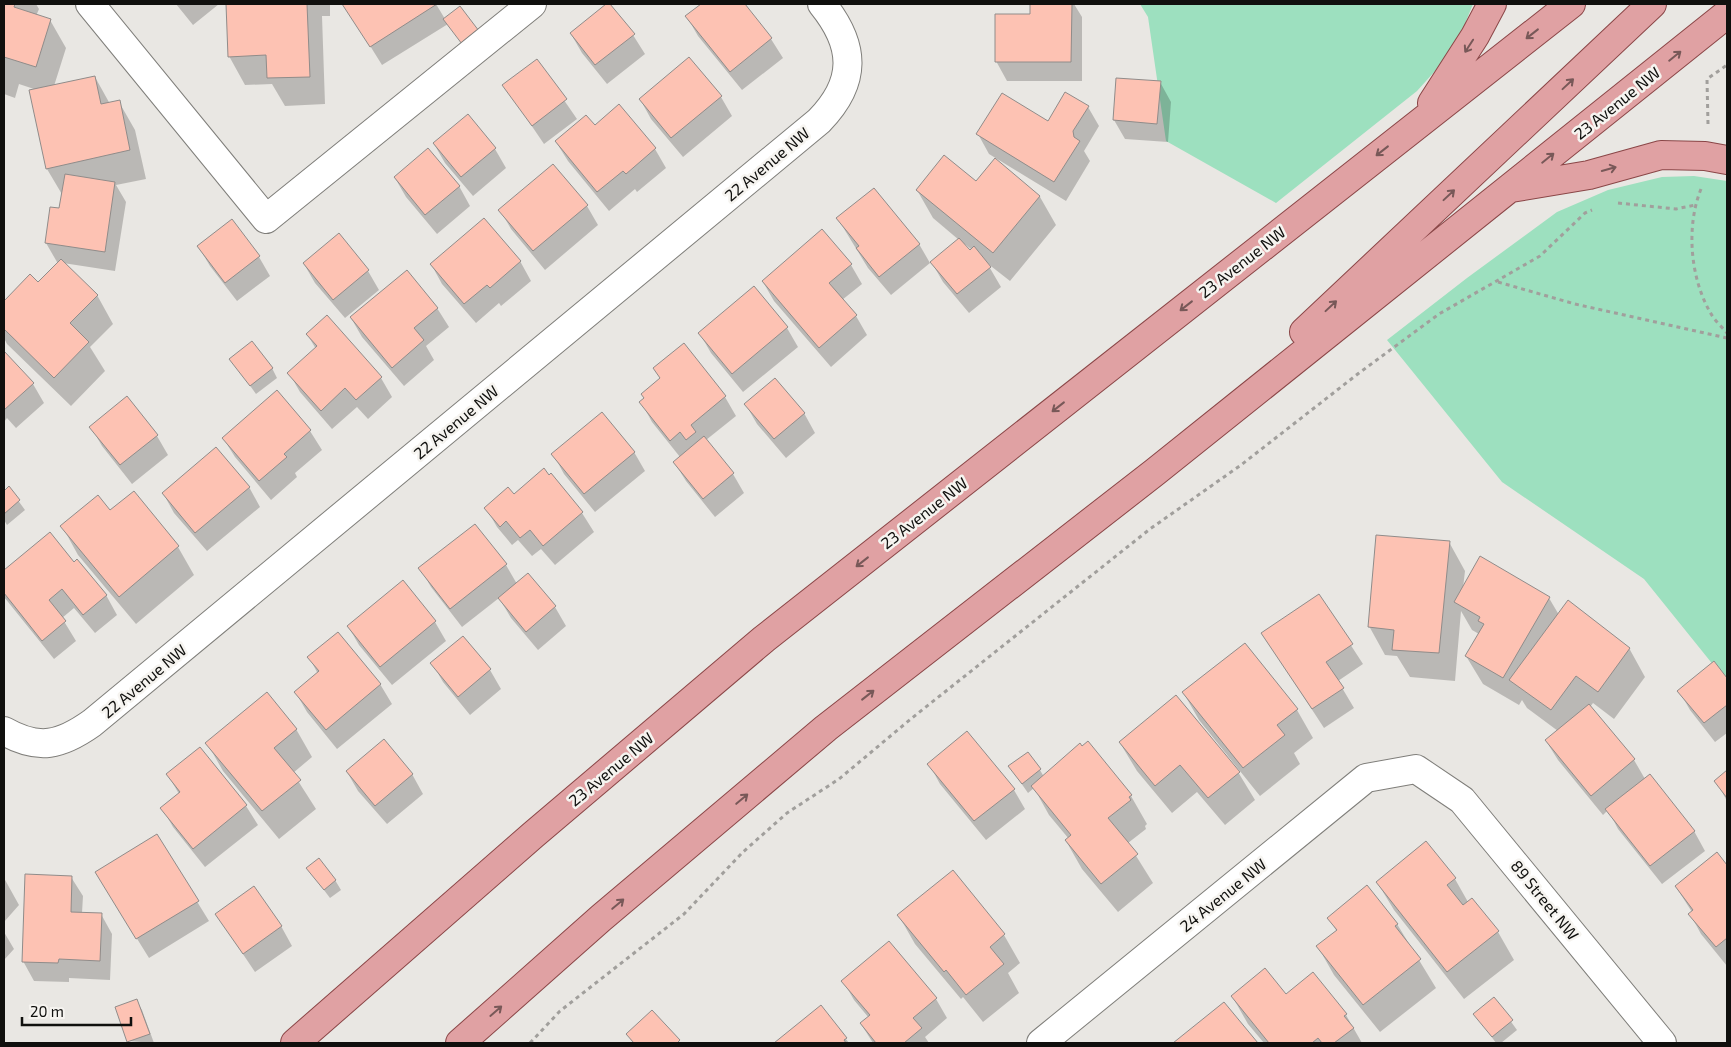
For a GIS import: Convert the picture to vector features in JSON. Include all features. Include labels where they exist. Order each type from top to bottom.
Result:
[{"type":"main road","points":[[1420,121],[1475,36],[1492,4]]},
{"type":"main road","name":"23 Avenue NW","points":[[296,1043],[533,835],[764,639],[1571,4]]},
{"type":"main road","points":[[1155,472],[1652,4]]},
{"type":"main road","name":"23 Avenue NW","points":[[460,1043],[602,918],[826,728],[1155,472],[1724,14]]},
{"type":"main road","points":[[1510,188],[1589,175],[1661,155],[1716,158]]},
{"type":"street","points":[[90,4],[266,219],[532,4]]},
{"type":"street","name":"22 Avenue NW","points":[[4,731],[36,744],[62,740],[92,723],[812,127],[838,99],[845,85],[849,69],[848,58],[838,26],[822,4]]},
{"type":"street","name":"24 Avenue NW","points":[[1041,1043],[1366,778],[1416,770]]},
{"type":"street","name":"89 Street NW","points":[[1416,770],[1462,800],[1662,1043]]},
{"type":"path","points":[[1716,158],[1709,132],[1707,79],[1727,64]]},
{"type":"path","points":[[1615,202],[1676,208],[1694,205],[1692,237],[1696,276],[1710,313],[1727,333]]},
{"type":"path","points":[[530,1043],[560,1011],[684,914],[743,852],[787,813],[839,779],[912,718],[1150,529],[1241,465],[1359,373],[1439,314],[1498,282],[1540,256],[1585,213],[1600,205]]},
{"type":"path","points":[[1498,282],[1575,304],[1727,338]]},
{"type":"green space","points":[[1140,4],[1473,4],[1464,26],[1444,61],[1417,91],[1276,203],[1166,141],[1148,17]]},
{"type":"green space","points":[[1694,176],[1727,181],[1727,682],[1644,579],[1502,482],[1387,340],[1557,212],[1608,190],[1662,177]]},
{"type":"building","points":[[4,4],[15,4],[14,7],[51,19],[36,67],[4,57]]},
{"type":"building","points":[[226,4],[307,4],[310,77],[267,78],[266,55],[228,57]]},
{"type":"building","points":[[342,4],[437,4],[370,47]]},
{"type":"building","points":[[606,4],[610,4],[635,34],[595,65],[570,33]]},
{"type":"building","points":[[701,4],[745,4],[772,38],[730,72],[685,16]]},
{"type":"building","points":[[1030,4],[1072,4],[1071,62],[995,62],[995,14],[1030,14]]},
{"type":"building","points":[[460,6],[479,31],[462,44],[443,19]]},
{"type":"building","points":[[689,57],[722,96],[671,138],[639,99]]},
{"type":"building","points":[[537,59],[567,99],[532,126],[502,85]]},
{"type":"building","points":[[95,76],[101,104],[120,100],[130,150],[46,169],[29,90]]},
{"type":"building","points":[[1116,78],[1161,81],[1157,124],[1113,120]]},
{"type":"building","points":[[1065,92],[1089,106],[1073,131],[1074,137],[1080,141],[1054,182],[976,134],[1002,93],[1048,121]]},
{"type":"building","points":[[619,104],[656,148],[626,174],[623,171],[597,192],[555,141],[586,115],[595,125]]},
{"type":"building","points":[[468,114],[496,148],[461,177],[433,143]]},
{"type":"building","points":[[428,148],[460,186],[425,215],[394,177]]},
{"type":"building","points":[[944,155],[976,181],[995,158],[1040,196],[993,253],[916,190]]},
{"type":"building","points":[[553,164],[588,205],[533,251],[498,210]]},
{"type":"building","points":[[65,174],[115,182],[105,252],[45,243],[50,207],[59,208]]},
{"type":"building","points":[[874,188],[920,244],[879,277],[856,248],[859,246],[836,218]]},
{"type":"building","points":[[484,218],[521,261],[490,288],[487,285],[464,304],[430,264]]},
{"type":"building","points":[[232,219],[260,256],[225,283],[197,246]]},
{"type":"building","points":[[822,229],[852,264],[829,283],[857,315],[819,348],[762,281]]},
{"type":"building","points":[[339,233],[369,270],[333,300],[303,263]]},
{"type":"building","points":[[959,238],[970,250],[974,246],[991,267],[957,294],[930,262]]},
{"type":"building","points":[[61,259],[98,295],[70,323],[89,342],[54,378],[4,329],[4,301],[30,274],[38,282]]},
{"type":"building","points":[[407,270],[438,308],[414,328],[424,340],[392,368],[350,317]]},
{"type":"building","points":[[754,286],[788,327],[732,374],[698,333]]},
{"type":"building","points":[[327,315],[382,377],[356,400],[345,388],[321,411],[287,373],[317,346],[306,334]]},
{"type":"building","points":[[252,341],[273,368],[250,386],[229,359]]},
{"type":"building","points":[[684,343],[726,396],[691,425],[696,432],[686,440],[680,432],[670,441],[639,402],[644,398],[641,394],[660,378],[653,368]]},
{"type":"building","points":[[4,351],[34,383],[4,410]]},
{"type":"building","points":[[775,378],[805,413],[774,439],[744,404]]},
{"type":"building","points":[[277,390],[311,430],[284,454],[287,457],[259,481],[222,438]]},
{"type":"building","points":[[127,396],[158,435],[120,465],[89,427]]},
{"type":"building","points":[[602,412],[635,452],[584,494],[551,454]]},
{"type":"building","points":[[704,436],[734,473],[703,499],[673,462]]},
{"type":"building","points":[[216,447],[250,487],[195,533],[162,493]]},
{"type":"building","points":[[544,468],[549,475],[551,473],[583,512],[543,546],[530,530],[520,538],[506,521],[500,527],[484,508],[508,487],[514,494]]},
{"type":"building","points":[[9,486],[20,500],[4,514],[4,491]]},
{"type":"building","points":[[134,491],[179,546],[119,597],[60,526],[98,495],[110,510]]},
{"type":"building","points":[[475,524],[507,564],[450,609],[418,568]]},
{"type":"building","points":[[50,532],[74,562],[77,559],[107,595],[83,615],[62,589],[49,600],[66,621],[42,641],[4,593],[4,570]]},
{"type":"building","points":[[1376,535],[1450,541],[1439,653],[1392,650],[1394,630],[1368,627]]},
{"type":"building","points":[[1480,556],[1550,597],[1503,678],[1465,656],[1484,624],[1478,621],[1480,617],[1454,602]]},
{"type":"building","points":[[528,573],[556,606],[526,632],[498,598]]},
{"type":"building","points":[[403,580],[436,621],[380,667],[347,626]]},
{"type":"building","points":[[1319,594],[1353,644],[1326,662],[1344,688],[1312,709],[1261,633]]},
{"type":"building","points":[[1568,600],[1630,648],[1598,692],[1576,676],[1551,710],[1509,680]]},
{"type":"building","points":[[338,632],[381,684],[326,730],[294,692],[319,671],[307,657]]},
{"type":"building","points":[[463,636],[491,669],[458,697],[430,663]]},
{"type":"building","points":[[1245,643],[1298,709],[1277,725],[1285,735],[1243,768],[1182,692]]},
{"type":"building","points":[[1714,661],[1727,678],[1727,705],[1704,723],[1677,691]]},
{"type":"building","points":[[267,692],[297,729],[274,748],[301,780],[262,811],[205,743]]},
{"type":"building","points":[[1176,695],[1240,772],[1208,798],[1180,765],[1155,786],[1119,742]]},
{"type":"building","points":[[1589,704],[1635,759],[1591,796],[1545,740]]},
{"type":"building","points":[[967,731],[1015,789],[974,821],[927,764]]},
{"type":"building","points":[[384,739],[413,774],[375,806],[346,771]]},
{"type":"building","points":[[1088,741],[1132,795],[1129,797],[1131,800],[1108,818],[1138,854],[1101,884],[1065,840],[1071,835],[1031,786],[1080,743],[1082,746]]},
{"type":"building","points":[[200,747],[247,805],[193,849],[160,808],[180,792],[166,774]]},
{"type":"building","points":[[1028,752],[1041,769],[1022,784],[1008,766]]},
{"type":"building","points":[[1727,770],[1727,798],[1714,781]]},
{"type":"building","points":[[1650,774],[1695,831],[1650,866],[1605,809]]},
{"type":"building","points":[[157,834],[199,901],[136,939],[95,872]]},
{"type":"building","points":[[1426,841],[1456,878],[1447,885],[1463,905],[1472,898],[1499,931],[1447,972],[1376,882]]},
{"type":"building","points":[[1717,852],[1727,865],[1727,938],[1716,947],[1688,914],[1693,910],[1675,886]]},
{"type":"building","points":[[319,858],[336,880],[324,890],[306,868]]},
{"type":"building","points":[[953,870],[1005,934],[990,947],[1004,964],[966,995],[946,970],[944,972],[897,915]]},
{"type":"building","points":[[25,874],[72,876],[71,912],[102,913],[100,961],[59,959],[58,963],[22,962]]},
{"type":"building","points":[[1367,885],[1398,924],[1395,926],[1421,959],[1363,1005],[1316,946],[1337,930],[1327,918]]},
{"type":"building","points":[[254,886],[282,926],[243,954],[215,914]]},
{"type":"building","points":[[889,941],[937,998],[913,1018],[922,1028],[904,1043],[876,1043],[860,1023],[870,1015],[841,981]]},
{"type":"building","points":[[1265,968],[1286,994],[1313,972],[1347,1014],[1344,1016],[1354,1028],[1334,1043],[1322,1043],[1318,1038],[1312,1043],[1269,1043],[1231,996]]},
{"type":"building","points":[[1494,997],[1513,1020],[1492,1037],[1473,1014]]},
{"type":"building","points":[[137,999],[150,1034],[127,1042],[115,1007]]},
{"type":"building","points":[[1224,1002],[1258,1043],[1173,1043]]},
{"type":"building","points":[[821,1005],[847,1038],[844,1040],[846,1043],[774,1043]]},
{"type":"building","points":[[652,1010],[680,1040],[677,1043],[634,1043],[626,1034]]}]
